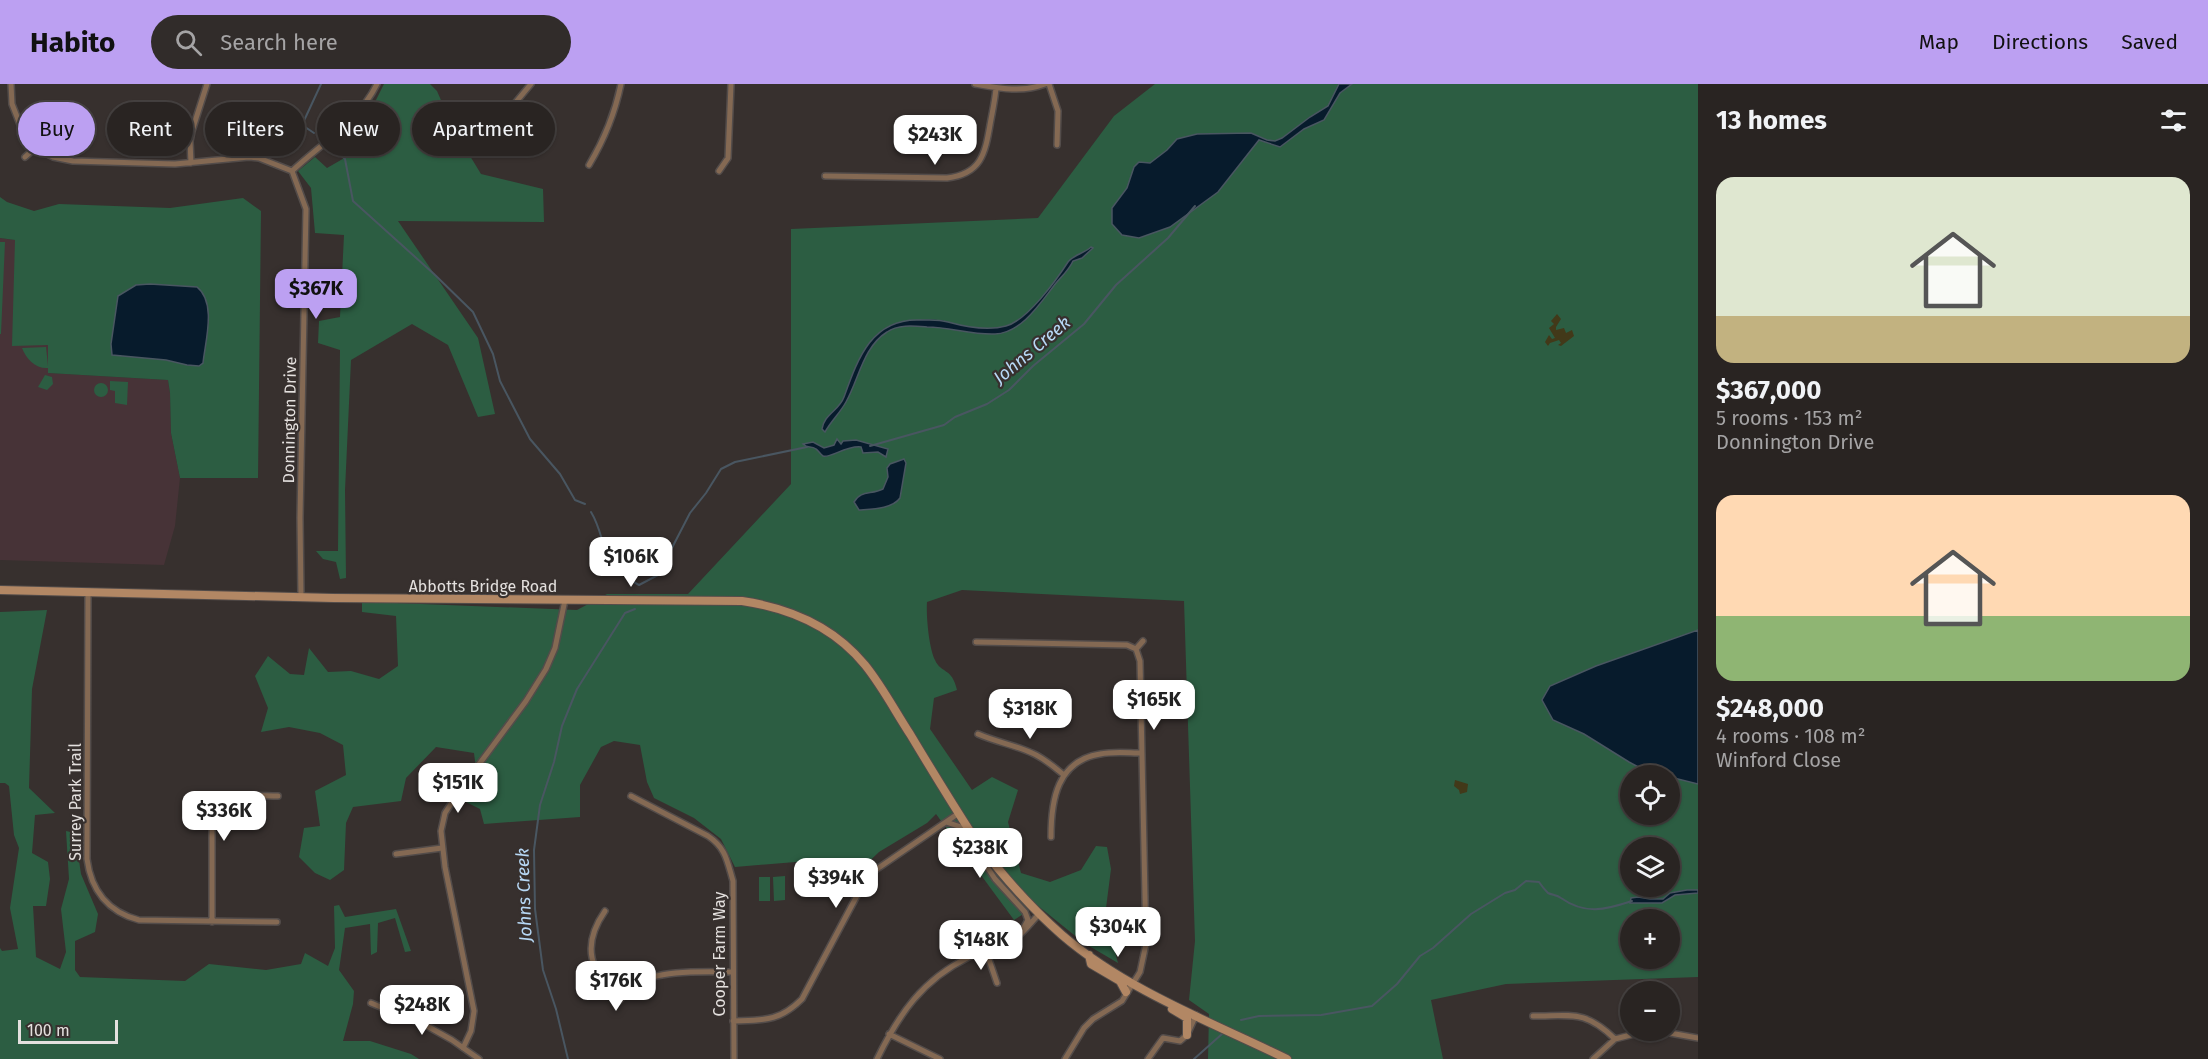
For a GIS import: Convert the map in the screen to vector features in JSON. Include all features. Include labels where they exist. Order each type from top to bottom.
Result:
[{"type":"main road","name":"Abbotts Bridge Road","points":[[0,590],[301,597],[742,602],[767,605],[810,621],[841,641],[865,664],[995,866],[1039,914],[1063,936],[1133,983],[1287,1059]]},
{"type":"main road","name":"Abbotts Bridge Road","points":[[1089,955],[1091,964],[1120,981],[1126,992]]},
{"type":"main road","name":"Abbotts Bridge Road","points":[[1157,996],[1158,1002],[1187,1018],[1187,1035]]},
{"type":"street","points":[[11,84],[12,104],[18,123]]},
{"type":"street","points":[[191,163],[192,131],[207,84]]},
{"type":"street","points":[[51,156],[73,161],[191,163],[249,156],[292,171],[351,121],[366,105],[377,84]]},
{"type":"street","points":[[516,102],[531,84]]},
{"type":"street","points":[[589,165],[600,147],[614,111],[621,84]]},
{"type":"street","points":[[719,171],[728,158],[731,84]]},
{"type":"street","points":[[975,84],[996,88],[1029,88],[1047,84],[1058,111],[1057,145]]},
{"type":"street","points":[[825,176],[947,178],[967,173],[982,158],[987,147],[996,88]]},
{"type":"street","name":"Donnington Drive","points":[[292,171],[306,208],[300,518],[301,597]]},
{"type":"street","name":"Surrey Park Trail","points":[[88,593],[87,859],[92,881],[98,894],[107,904],[130,918],[147,921],[278,922]]},
{"type":"street","points":[[463,1048],[471,1031],[474,1011],[442,848],[441,831],[445,813],[526,701],[546,669],[555,648],[565,600]]},
{"type":"street","points":[[1136,650],[1143,641]]},
{"type":"street","points":[[976,642],[1127,645],[1136,650],[1140,661],[1146,944],[1140,972],[1122,1001],[1093,1019],[1084,1028],[1065,1059]]},
{"type":"street","points":[[978,734],[994,742],[1031,752],[1050,763],[1064,775]]},
{"type":"street","points":[[1052,837],[1051,812],[1054,794],[1064,775],[1083,760],[1102,753],[1142,753]]},
{"type":"street","points":[[212,922],[212,826],[216,812],[225,802],[236,796],[278,796]]},
{"type":"street","name":"Cooper Farm Way","points":[[632,796],[708,836],[720,844],[726,857],[733,881],[734,1059]]},
{"type":"street","points":[[733,1021],[769,1020],[791,1010],[802,999],[860,890],[874,871],[959,813]]},
{"type":"street","points":[[946,822],[961,826],[995,879],[1025,912],[1028,920],[1022,932]]},
{"type":"street","points":[[396,854],[442,848]]},
{"type":"street","points":[[605,911],[593,933],[590,954],[600,978],[619,1001],[638,983],[663,975],[733,972]]},
{"type":"street","points":[[877,1059],[889,1035],[916,995],[930,982],[954,965],[1010,942],[1039,914]]},
{"type":"street","points":[[986,951],[997,983]]},
{"type":"street","points":[[371,1003],[427,1026],[479,1059]]},
{"type":"street","points":[[1187,1035],[1196,1016]]},
{"type":"street","points":[[1533,1016],[1588,1018],[1615,1039]]},
{"type":"street","points":[[1148,1059],[1163,1038],[1180,1041],[1198,1021],[1206,1020]]},
{"type":"street","points":[[889,1035],[940,1059]]},
{"type":"street","points":[[1680,1035],[1698,1038]]},
{"type":"street","points":[[1593,1059],[1615,1039],[1620,1038]]},
{"type":"shaded area","points":[[0,238],[15,240],[48,345],[49,373],[168,380],[171,433],[180,478],[175,526],[164,565],[0,560]]},
{"type":"green space","points":[[384,84],[430,84],[437,91],[442,102],[412,102],[412,156],[470,156],[481,174],[543,189],[544,222],[398,221],[478,338],[495,414],[478,417],[448,345],[412,324],[351,360],[345,490],[346,578],[340,579],[336,562],[323,559],[316,551],[338,551],[340,350],[318,343],[319,321],[340,317],[344,235],[315,233],[311,188],[298,171],[315,157],[327,168],[348,156],[400,156],[400,102],[375,102]]},
{"type":"green space","points":[[1155,84],[1698,84],[1698,977],[1506,984],[1431,1000],[1443,1059],[1208,1059],[1209,1014],[1189,1000],[1195,941],[1184,601],[962,590],[927,602],[928,632],[933,655],[937,664],[952,678],[957,690],[934,698],[930,729],[972,790],[992,777],[1018,790],[1008,822],[1021,873],[1050,882],[1081,870],[1096,846],[1107,847],[1111,869],[1105,916],[1118,963],[1084,943],[1037,905],[1014,920],[936,814],[927,823],[879,852],[857,873],[808,861],[735,867],[721,839],[694,818],[654,798],[647,782],[640,745],[614,741],[601,747],[580,785],[580,817],[484,824],[480,809],[462,800],[477,777],[474,753],[436,747],[406,778],[401,801],[353,807],[346,823],[344,870],[330,880],[315,873],[299,857],[304,828],[320,826],[315,791],[346,775],[343,745],[320,733],[289,727],[261,732],[268,708],[255,676],[268,656],[290,674],[304,675],[309,648],[328,672],[351,671],[379,679],[398,666],[396,616],[362,612],[362,603],[577,610],[607,594],[688,594],[791,484],[791,229],[1038,218],[1114,116]]},
{"type":"green space","points":[[0,197],[7,202],[34,211],[59,204],[170,208],[243,198],[261,211],[258,478],[180,478],[171,433],[168,380],[48,373],[48,368],[39,367],[32,362],[22,348],[46,347],[48,366],[48,345],[12,346],[15,240],[0,238]]},
{"type":"green space","points":[[0,242],[5,242],[1,334],[0,334]]},
{"type":"green space","points":[[45,375],[52,377],[53,384],[47,390],[38,387]]},
{"type":"green space","points":[[110,381],[128,382],[127,405],[115,403],[115,391],[110,390]]},
{"type":"green space","points":[[101,383],[106,385],[108,390],[106,395],[101,397],[96,395],[94,390],[96,385]]},
{"type":"green space","points":[[47,610],[32,689],[29,788],[55,813],[35,815],[32,853],[48,862],[50,879],[46,906],[33,906],[36,957],[60,969],[66,952],[61,909],[69,879],[66,831],[75,833],[81,874],[98,914],[95,932],[75,941],[75,970],[80,977],[185,981],[209,964],[266,970],[301,964],[305,953],[328,966],[335,948],[334,906],[339,905],[345,917],[396,909],[411,951],[405,952],[395,918],[378,923],[377,952],[371,955],[370,924],[345,928],[339,970],[354,991],[353,1004],[343,1041],[370,1041],[411,1054],[419,1059],[0,1059],[0,948],[2,951],[18,949],[10,908],[19,848],[14,835],[9,786],[0,783],[0,612]]},
{"type":"green space","points":[[785,876],[785,900],[774,901],[773,877]]},
{"type":"green space","points":[[759,877],[770,877],[770,901],[759,901]]},
{"type":"sand","points":[[1557,314],[1561,319],[1556,330],[1564,328],[1566,333],[1572,330],[1574,336],[1561,346],[1558,345],[1561,343],[1559,340],[1548,346],[1545,342],[1549,335],[1552,339],[1555,338],[1549,328],[1554,324],[1551,321]]},
{"type":"sand","points":[[1455,780],[1468,784],[1467,792],[1460,794],[1454,786]]},
{"type":"water","points":[[1339,84],[1352,84],[1340,93],[1324,120],[1304,129],[1280,147],[1259,140],[1218,192],[1170,227],[1139,238],[1122,235],[1112,224],[1112,208],[1127,188],[1134,167],[1139,162],[1150,163],[1177,139],[1197,134],[1251,133],[1275,141],[1328,106]]},
{"type":"water","points":[[1091,247],[1093,248],[1082,258],[1073,261],[1030,315],[1005,332],[986,334],[912,326],[891,329],[872,346],[844,406],[825,432],[822,429],[823,424],[842,402],[855,368],[869,343],[879,333],[904,321],[920,320],[941,320],[977,328],[1006,326],[1015,322],[1032,308],[1070,260]]},
{"type":"water","points":[[136,285],[197,287],[203,294],[207,303],[208,323],[203,363],[199,366],[166,360],[112,355],[111,344],[118,296]]},
{"type":"water","points":[[837,439],[841,444],[843,441],[856,440],[888,449],[886,457],[878,452],[863,453],[861,447],[823,456],[814,448],[803,444],[813,442],[824,448],[834,445]]},
{"type":"water","points":[[904,459],[906,463],[900,498],[887,506],[859,510],[854,502],[857,498],[863,494],[883,489],[888,477],[887,468],[890,464]]},
{"type":"water","points":[[1698,630],[1698,784],[1680,780],[1680,765],[1635,765],[1584,734],[1553,720],[1542,700],[1550,686],[1596,666]]},
{"type":"water","points":[[1698,890],[1698,893],[1680,895],[1680,891]]},
{"type":"water","points":[[1638,897],[1663,899],[1672,897],[1662,903],[1630,903],[1631,898]]},
{"type":"waterway","points":[[314,133],[302,125],[321,84]]},
{"type":"waterway","points":[[342,156],[345,159],[353,201],[473,312],[493,354],[500,381],[530,439],[560,474],[575,500],[585,504]]},
{"type":"waterway","name":"Johns Creek","points":[[870,446],[944,425],[955,417],[987,404],[1009,390],[1033,366],[1084,324],[1116,285],[1168,238],[1195,206]]},
{"type":"waterway","name":"Johns Creek","points":[[639,585],[658,575],[690,513],[721,469],[735,462],[807,447]]},
{"type":"waterway","points":[[591,512],[612,562],[629,579],[639,585]]},
{"type":"waterway","name":"Johns Creek","points":[[568,1059],[556,1009],[543,970],[535,909],[534,850],[540,805],[554,762],[562,726],[577,689],[625,613],[635,609]]},
{"type":"waterway","points":[[1241,1020],[1259,1016],[1321,1015],[1372,1006],[1397,984],[1420,956],[1433,948],[1471,914],[1505,893],[1515,890],[1526,881],[1539,882],[1548,893],[1587,909],[1613,907],[1632,901]]},
{"type":"waterway","points":[[1194,1059],[1222,1034]]}]
